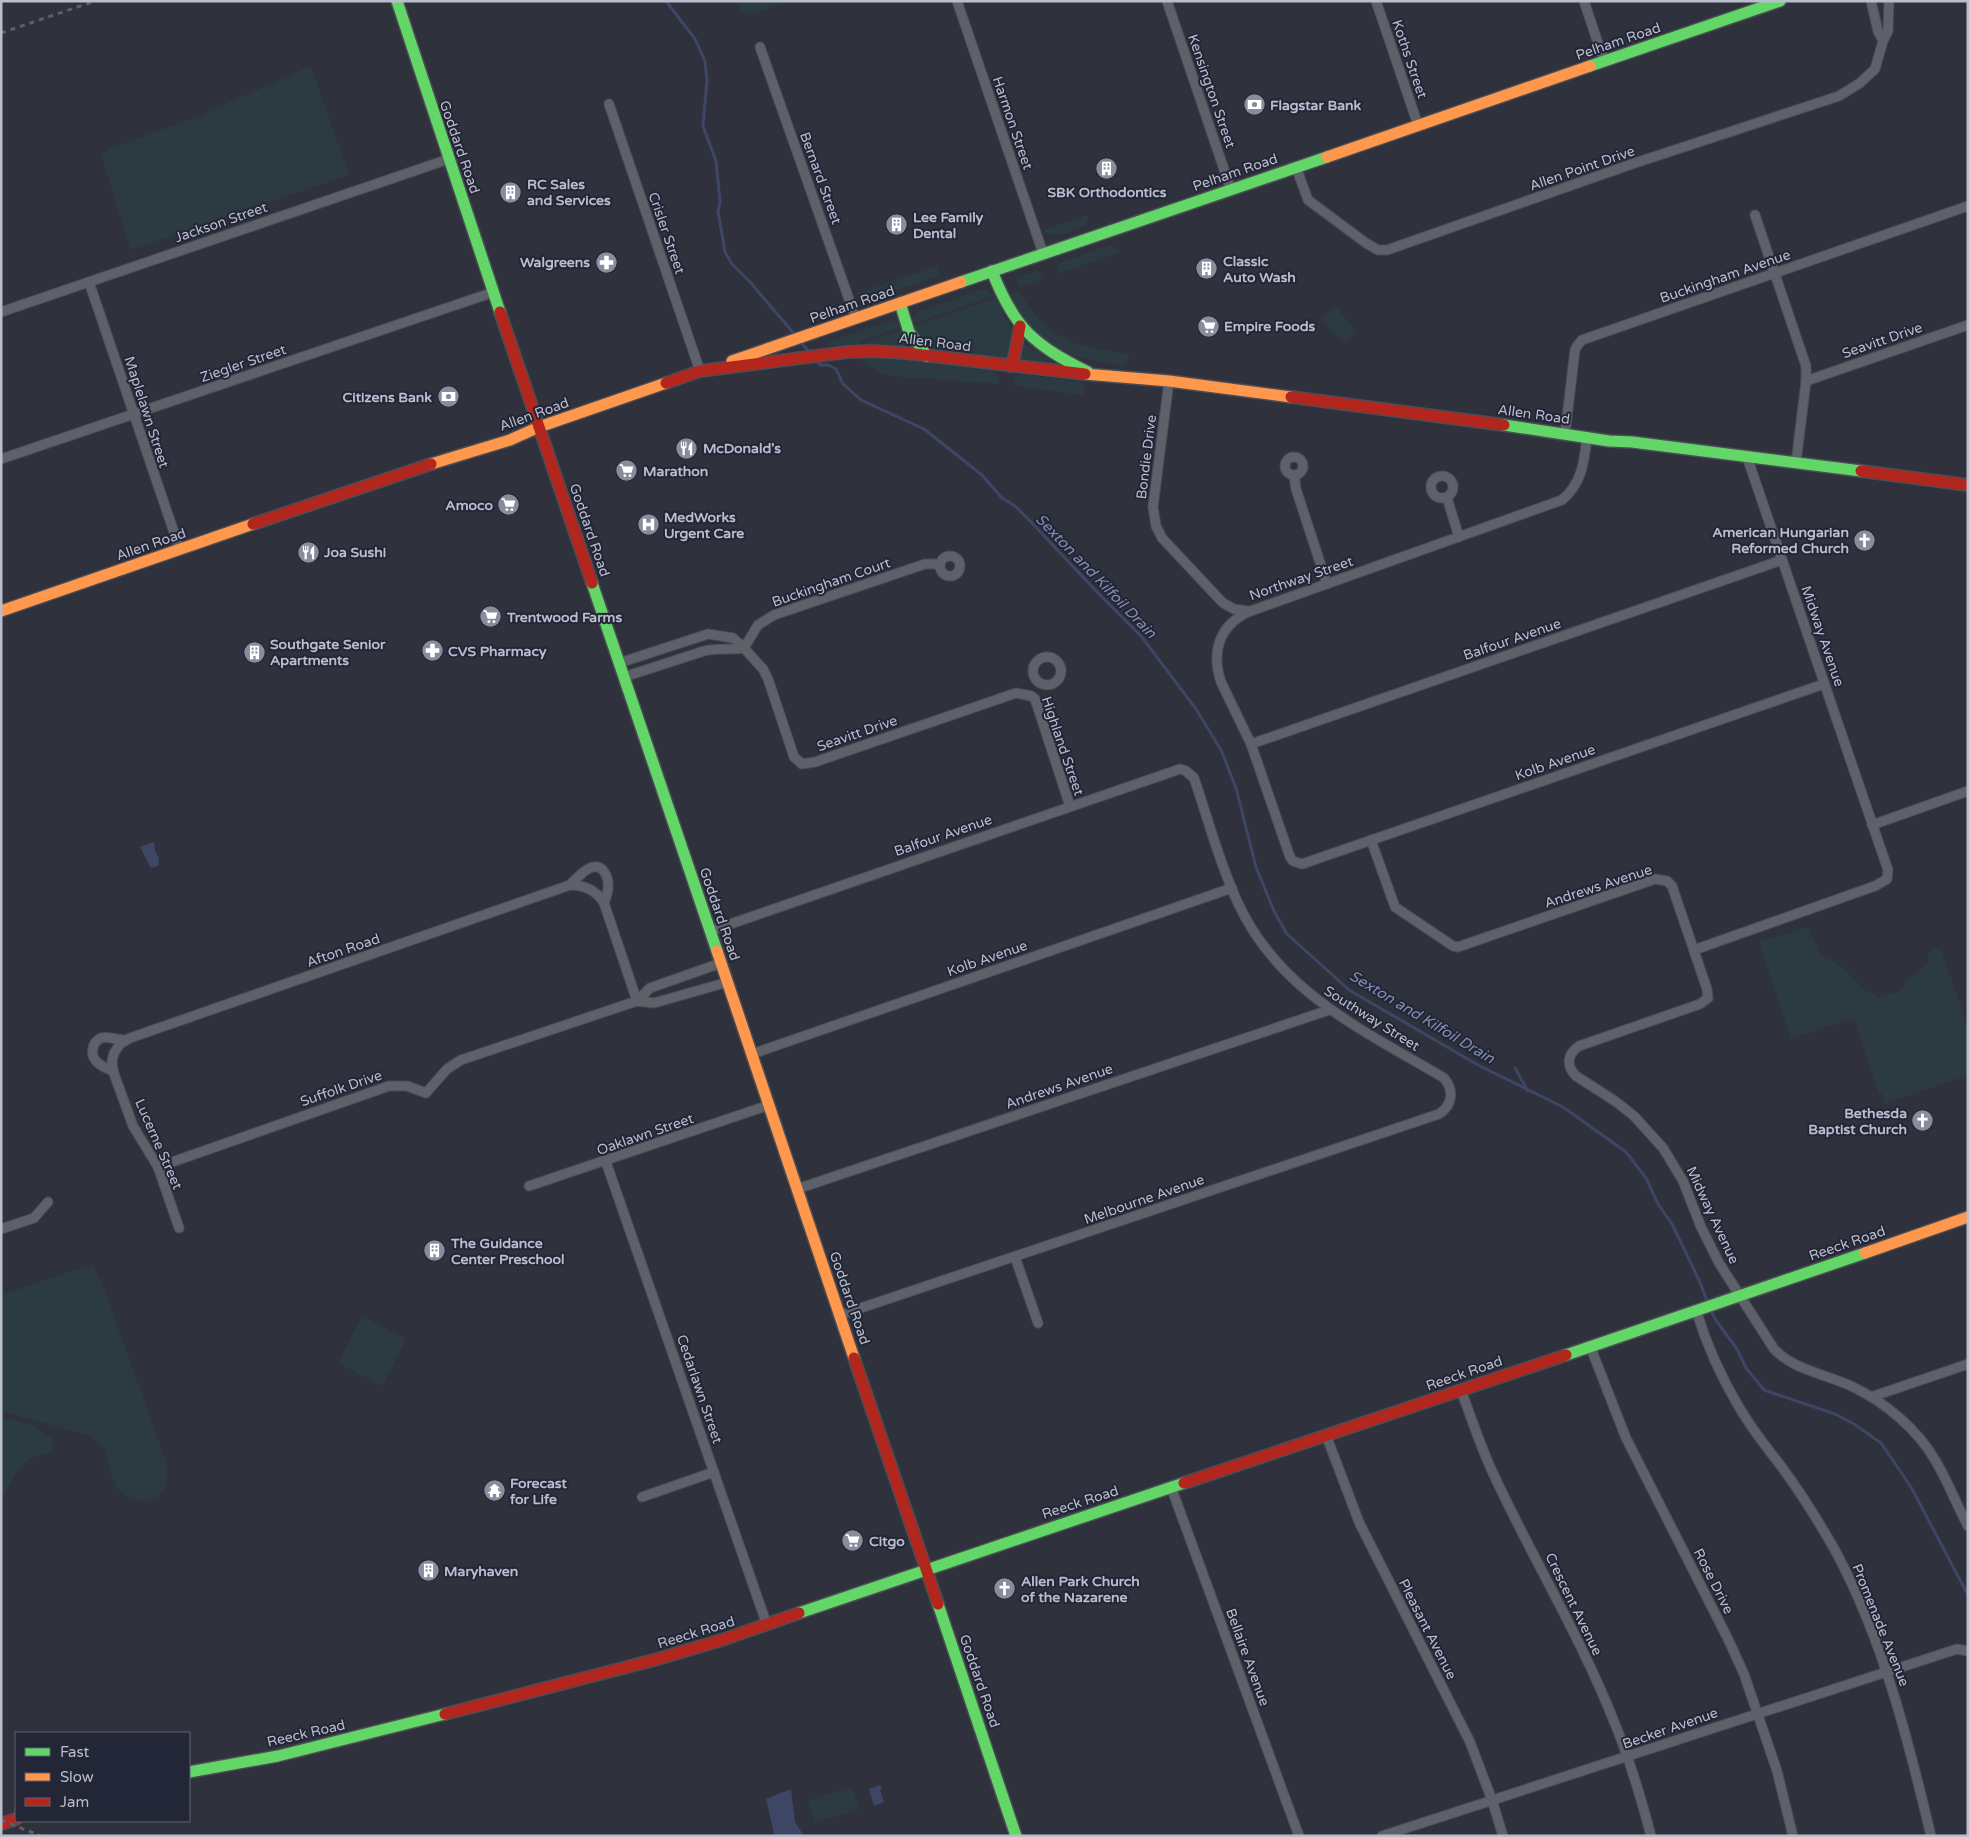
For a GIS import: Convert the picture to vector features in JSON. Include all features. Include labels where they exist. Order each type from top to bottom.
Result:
[{"type":"main road","name":"Goddard Road","points":[[397,1],[539,428],[1016,1836]]},
{"type":"main road","name":"Pelham Road","points":[[700,371],[1780,1]]},
{"type":"main road","name":"Allen Road","points":[[992,271],[1001,297],[1020,326],[1035,341],[1057,357],[1095,375]]},
{"type":"main road","points":[[900,302],[907,332],[927,356]]},
{"type":"main road","points":[[1010,366],[1014,358],[1020,326]]},
{"type":"main road","name":"Allen Road","points":[[1,611],[311,504],[454,456],[510,440],[700,371],[826,354],[872,351],[1274,393],[1308,400],[1564,434],[1968,485]]},
{"type":"main road","name":"Reeck Road","points":[[190,1772],[287,1754],[663,1658],[767,1625],[926,1569],[1698,1310],[1968,1217]]},
{"type":"main road","points":[[1,1824],[15,1819]]},
{"type":"street","name":"Harmon Street","points":[[957,1],[1043,253]]},
{"type":"street","name":"Kensington Street","points":[[1167,1],[1231,190]]},
{"type":"street","name":"Koths Street","points":[[1376,1],[1418,125]]},
{"type":"street","points":[[1584,1],[1604,61]]},
{"type":"street","points":[[1871,1],[1878,31],[1883,41]]},
{"type":"street","name":"Allen Point Drive","points":[[1296,167],[1308,200],[1366,243],[1378,250],[1387,250],[1632,164],[1839,96],[1860,83],[1875,69],[1888,31],[1889,1]]},
{"type":"street","name":"Bernard Street","points":[[760,47],[856,319]]},
{"type":"street","name":"Crisler Street","points":[[608,104],[700,371]]},
{"type":"street","name":"Jackson Street","points":[[1,312],[449,159]]},
{"type":"street","name":"Buckingham Avenue","points":[[1564,434],[1575,350],[1580,342],[1968,206]]},
{"type":"street","points":[[1755,215],[1806,366],[1806,381],[1796,463]]},
{"type":"street","name":"Maplelawn Street","points":[[89,282],[180,550]]},
{"type":"street","name":"Ziegler Street","points":[[1,459],[494,292]]},
{"type":"street","name":"Seavitt Drive","points":[[1806,381],[1968,325]]},
{"type":"street","name":"Bondie Drive","points":[[1170,382],[1153,507],[1156,526],[1162,538],[1223,603],[1234,609],[1248,612]]},
{"type":"street","name":"Northway Street","points":[[1296,862],[1290,856],[1251,744],[1221,682],[1216,662],[1218,647],[1226,627],[1235,619],[1248,612],[1562,500],[1575,487],[1581,474],[1587,437]]},
{"type":"street","name":"Midway Avenue","points":[[1747,456],[1872,825]]},
{"type":"street","points":[[1294,475],[1296,489],[1328,584]]},
{"type":"street","points":[[1446,498],[1459,538]]},
{"type":"street","name":"Balfour Avenue","points":[[1251,744],[1782,560]]},
{"type":"street","name":"Buckingham Court","points":[[744,648],[758,625],[774,615],[925,564],[940,564]]},
{"type":"street","points":[[620,663],[708,634],[733,638],[744,648]]},
{"type":"street","points":[[624,677],[704,651],[744,648]]},
{"type":"street","name":"Seavitt Drive","points":[[744,648],[766,674],[792,753],[797,761],[802,764],[816,762],[1016,693],[1031,696]]},
{"type":"street","points":[[1031,696],[1040,683]]},
{"type":"street","name":"Kolb Avenue","points":[[1296,862],[1302,864],[1824,684]]},
{"type":"street","name":"Highland Street","points":[[1031,696],[1035,699],[1070,806]]},
{"type":"street","name":"Balfour Avenue","points":[[710,931],[1174,770],[1186,771]]},
{"type":"street","name":"Southway Street","points":[[1186,771],[1194,778],[1232,888],[1248,922],[1271,955],[1297,984],[1329,1010],[1444,1078],[1451,1090],[1450,1100]]},
{"type":"street","points":[[1694,950],[1866,889],[1887,879],[1888,870],[1872,825],[1968,790]]},
{"type":"street","name":"Andrews Avenue","points":[[1371,840],[1395,907],[1453,946],[1463,946],[1655,879],[1662,879],[1672,886],[1694,950]]},
{"type":"street","name":"Afton Road","points":[[113,1071],[96,1061],[93,1054],[93,1047],[97,1040],[103,1037],[124,1040],[570,885],[589,868],[598,867],[605,871],[608,879],[608,889],[604,903]]},
{"type":"street","points":[[570,885],[583,886],[590,889],[604,903],[638,1001]]},
{"type":"street","name":"Kolb Avenue","points":[[752,1054],[1232,888]]},
{"type":"street","name":"Midway Avenue","points":[[1694,950],[1708,995],[1705,1001],[1579,1046],[1571,1054],[1568,1064],[1576,1076],[1615,1101],[1634,1116],[1663,1148],[1683,1181],[1715,1256],[1774,1349],[1782,1357],[1794,1364],[1853,1387],[1870,1397],[1904,1423],[1926,1446],[1936,1461],[1965,1512],[1968,1526]]},
{"type":"street","name":"Suffolk Drive","points":[[638,1001],[650,988],[721,963]]},
{"type":"street","name":"Suffolk Drive","points":[[158,1168],[389,1086],[407,1086],[426,1094],[447,1069],[461,1060],[638,1001],[654,1003],[728,982]]},
{"type":"street","name":"Andrews Avenue","points":[[797,1188],[1329,1010]]},
{"type":"street","name":"Lucerne Street","points":[[124,1040],[114,1053],[112,1061],[113,1071],[133,1126],[158,1168],[178,1228]]},
{"type":"street","name":"Melbourne Avenue","points":[[840,1315],[1439,1114],[1446,1108],[1450,1100]]},
{"type":"street","name":"Oaklawn Street","points":[[529,1186],[606,1162],[769,1105]]},
{"type":"street","name":"Cedarlawn Street","points":[[606,1162],[767,1625]]},
{"type":"street","points":[[1,1229],[34,1218],[48,1202]]},
{"type":"street","points":[[1015,1257],[1038,1323]]},
{"type":"street","name":"Promenade Avenue","points":[[1698,1310],[1726,1384],[1739,1408],[1801,1494],[1836,1554],[1862,1608],[1886,1672],[1907,1741],[1931,1836]]},
{"type":"street","name":"Rose Drive","points":[[1590,1346],[1626,1438],[1744,1674],[1777,1771],[1793,1836]]},
{"type":"street","points":[[1870,1397],[1968,1364]]},
{"type":"street","name":"Crescent Avenue","points":[[1461,1390],[1493,1472],[1598,1684],[1628,1757],[1651,1836]]},
{"type":"street","name":"Pleasant Avenue","points":[[1326,1435],[1359,1522],[1470,1742],[1492,1800],[1503,1836]]},
{"type":"street","points":[[642,1498],[714,1472]]},
{"type":"street","name":"Bellaire Avenue","points":[[1171,1487],[1299,1836]]},
{"type":"street","name":"Becker Avenue","points":[[1382,1836],[1886,1672],[1957,1650],[1968,1651]]},
{"type":"shaded area","points":[[736,1],[791,1],[753,14],[742,12]]},
{"type":"shaded area","points":[[311,66],[349,175],[131,250],[101,155],[112,148],[199,116]]},
{"type":"shaded area","points":[[1087,215],[1088,220],[1085,226],[1069,232],[1053,235],[1044,230]]},
{"type":"shaded area","points":[[1110,245],[1116,247],[1120,252],[1058,274],[1058,265],[1060,263]]},
{"type":"shaded area","points":[[937,266],[939,273],[936,277],[866,301],[858,298],[856,294]]},
{"type":"shaded area","points":[[1036,271],[1042,273],[1046,278],[1020,287],[1016,278]]},
{"type":"shaded area","points":[[986,290],[994,296],[911,324],[913,317],[918,312],[977,291]]},
{"type":"shaded area","points":[[1019,290],[1041,321],[1052,331],[1079,344],[1130,354],[1128,361],[1123,365],[1088,359],[1071,354],[1040,337],[1016,311],[1009,294]]},
{"type":"shaded area","points":[[995,298],[1012,331],[1010,350],[1002,360],[941,353],[931,349],[924,343],[912,327]]},
{"type":"shaded area","points":[[1335,306],[1357,332],[1344,343],[1320,319]]},
{"type":"shaded area","points":[[892,320],[899,323],[900,327],[862,341],[861,345],[827,346],[828,342]]},
{"type":"shaded area","points":[[901,330],[909,348],[864,345],[864,343]]},
{"type":"shaded area","points":[[1023,342],[1055,364],[1055,365],[1020,362]]},
{"type":"shaded area","points":[[864,357],[896,358],[993,370],[999,378],[999,384],[890,376],[880,373],[862,362]]},
{"type":"shaded area","points":[[1019,374],[1081,382],[1084,387],[1083,395],[1015,386],[1012,383],[1013,378]]},
{"type":"shaded area","points":[[1808,927],[1822,956],[1843,967],[1862,988],[1880,998],[1901,990],[1909,978],[1927,965],[1929,952],[1935,949],[1941,950],[1968,1026],[1968,1075],[1885,1104],[1882,1093],[1879,1094],[1854,1018],[1791,1039],[1759,942]]},
{"type":"shaded area","points":[[93,1264],[100,1278],[166,1461],[168,1473],[165,1487],[159,1495],[147,1502],[132,1500],[117,1489],[111,1475],[106,1450],[88,1435],[1,1411],[1,1295]]},
{"type":"shaded area","points":[[362,1316],[406,1339],[382,1386],[338,1363]]},
{"type":"shaded area","points":[[1,1417],[33,1426],[53,1440],[51,1452],[29,1459],[17,1471],[1,1500]]},
{"type":"shaded area","points":[[852,1786],[859,1809],[815,1823],[808,1801]]},
{"type":"water","points":[[154,842],[155,851],[159,858],[158,866],[151,868],[140,847]]},
{"type":"water","points":[[880,1785],[884,1802],[874,1806],[869,1789]]},
{"type":"water","points":[[791,1789],[795,1822],[804,1836],[772,1836],[774,1833],[766,1799]]},
{"type":"waterway","name":"Sexton and Kilfoil Drain","points":[[666,1],[695,39],[705,61],[707,80],[703,126],[716,161],[720,202],[718,211],[725,252],[732,264],[796,336]]},
{"type":"waterway","name":"Sexton and Kilfoil Drain","points":[[800,341],[810,353]]},
{"type":"waterway","name":"Sexton and Kilfoil Drain","points":[[816,360],[820,365],[828,365],[836,369],[843,384],[861,400],[924,429],[982,475],[1002,498],[1015,506],[1141,636],[1196,709],[1221,750],[1236,788],[1256,867],[1274,911],[1287,934],[1349,990],[1478,1065],[1563,1107],[1626,1152],[1646,1178],[1658,1204],[1672,1224],[1708,1303]]},
{"type":"waterway","points":[[1515,1068],[1528,1091]]},
{"type":"waterway","name":"Sexton and Kilfoil Drain","points":[[1710,1309],[1737,1349],[1746,1368],[1764,1390],[1835,1414],[1854,1424],[1881,1443],[1911,1487],[1968,1595]]},
{"type":"railway","points":[[1,33],[95,1]]},
{"type":"railway","points":[[1,1820],[41,1836]]},
{"type":"traffic: fast","points":[[397,1],[500,312]]},
{"type":"traffic: fast","points":[[1590,66],[1780,1]]},
{"type":"traffic: fast","points":[[961,282],[1327,157]]},
{"type":"traffic: fast","points":[[992,271],[1009,307],[1028,333],[1053,353],[1088,372]]},
{"type":"traffic: fast","points":[[900,303],[909,332],[927,356]]},
{"type":"traffic: fast","points":[[1504,425],[1609,441],[1632,442],[1861,471]]},
{"type":"traffic: fast","points":[[592,583],[717,951]]},
{"type":"traffic: fast","points":[[1566,1355],[1865,1253]]},
{"type":"traffic: fast","points":[[799,1613],[1184,1483]]},
{"type":"traffic: fast","points":[[938,1604],[1016,1836]]},
{"type":"traffic: fast","points":[[190,1772],[278,1756],[445,1714]]},
{"type":"traffic: slow","points":[[1327,157],[1590,66]]},
{"type":"traffic: slow","points":[[732,361],[961,282]]},
{"type":"traffic: slow","points":[[1085,374],[1169,381],[1291,397]]},
{"type":"traffic: slow","points":[[431,464],[510,440],[539,427],[666,383]]},
{"type":"traffic: slow","points":[[1,611],[253,524]]},
{"type":"traffic: slow","points":[[717,951],[854,1358]]},
{"type":"traffic: slow","points":[[1865,1253],[1968,1217]]},
{"type":"traffic: jam","points":[[500,312],[592,583]]},
{"type":"traffic: jam","points":[[1010,366],[1014,358],[1020,326]]},
{"type":"traffic: jam","points":[[666,383],[700,371],[847,352],[872,351],[906,353],[1085,374]]},
{"type":"traffic: jam","points":[[1291,397],[1504,425]]},
{"type":"traffic: jam","points":[[253,524],[431,464]]},
{"type":"traffic: jam","points":[[1861,471],[1968,485]]},
{"type":"traffic: jam","points":[[1184,1483],[1566,1355]]},
{"type":"traffic: jam","points":[[854,1358],[938,1604]]},
{"type":"traffic: jam","points":[[445,1714],[654,1660],[722,1640],[799,1613]]},
{"type":"traffic: jam","points":[[1,1824],[15,1819]]},
{"type":"place","name":"Flagstar Bank","points":[[1254,105]]},
{"type":"place","name":"SBK Orthodontics","points":[[1107,169]]},
{"type":"place","name":"RC Sales and Services","points":[[511,192]]},
{"type":"place","name":"Lee Family Dental","points":[[897,225]]},
{"type":"place","name":"Walgreens","points":[[606,262]]},
{"type":"place","name":"Classic Auto Wash","points":[[1207,269]]},
{"type":"place","name":"Empire Foods","points":[[1208,326]]},
{"type":"place","name":"Citizens Bank","points":[[448,397]]},
{"type":"place","name":"McDonald's","points":[[687,448]]},
{"type":"place","name":"Marathon","points":[[627,471]]},
{"type":"place","name":"Amoco","points":[[509,505]]},
{"type":"place","name":"MedWorks Urgent Care","points":[[648,525]]},
{"type":"place","name":"American Hungarian Reformed Church","points":[[1865,540]]},
{"type":"place","name":"Joa Sushi","points":[[308,552]]},
{"type":"place","name":"Trentwood Farms","points":[[491,617]]},
{"type":"place","name":"CVS Pharmacy","points":[[432,651]]},
{"type":"place","name":"Southgate Senior Apartments","points":[[254,652]]},
{"type":"place","name":"Bethesda Baptist Church","points":[[1923,1121]]},
{"type":"place","name":"The Guidance Center Preschool","points":[[435,1251]]},
{"type":"place","name":"Forecast for Life","points":[[494,1491]]},
{"type":"place","name":"Citgo","points":[[853,1541]]},
{"type":"place","name":"Maryhaven","points":[[428,1571]]},
{"type":"place","name":"Allen Park Church of the Nazarene","points":[[1005,1589]]}]
